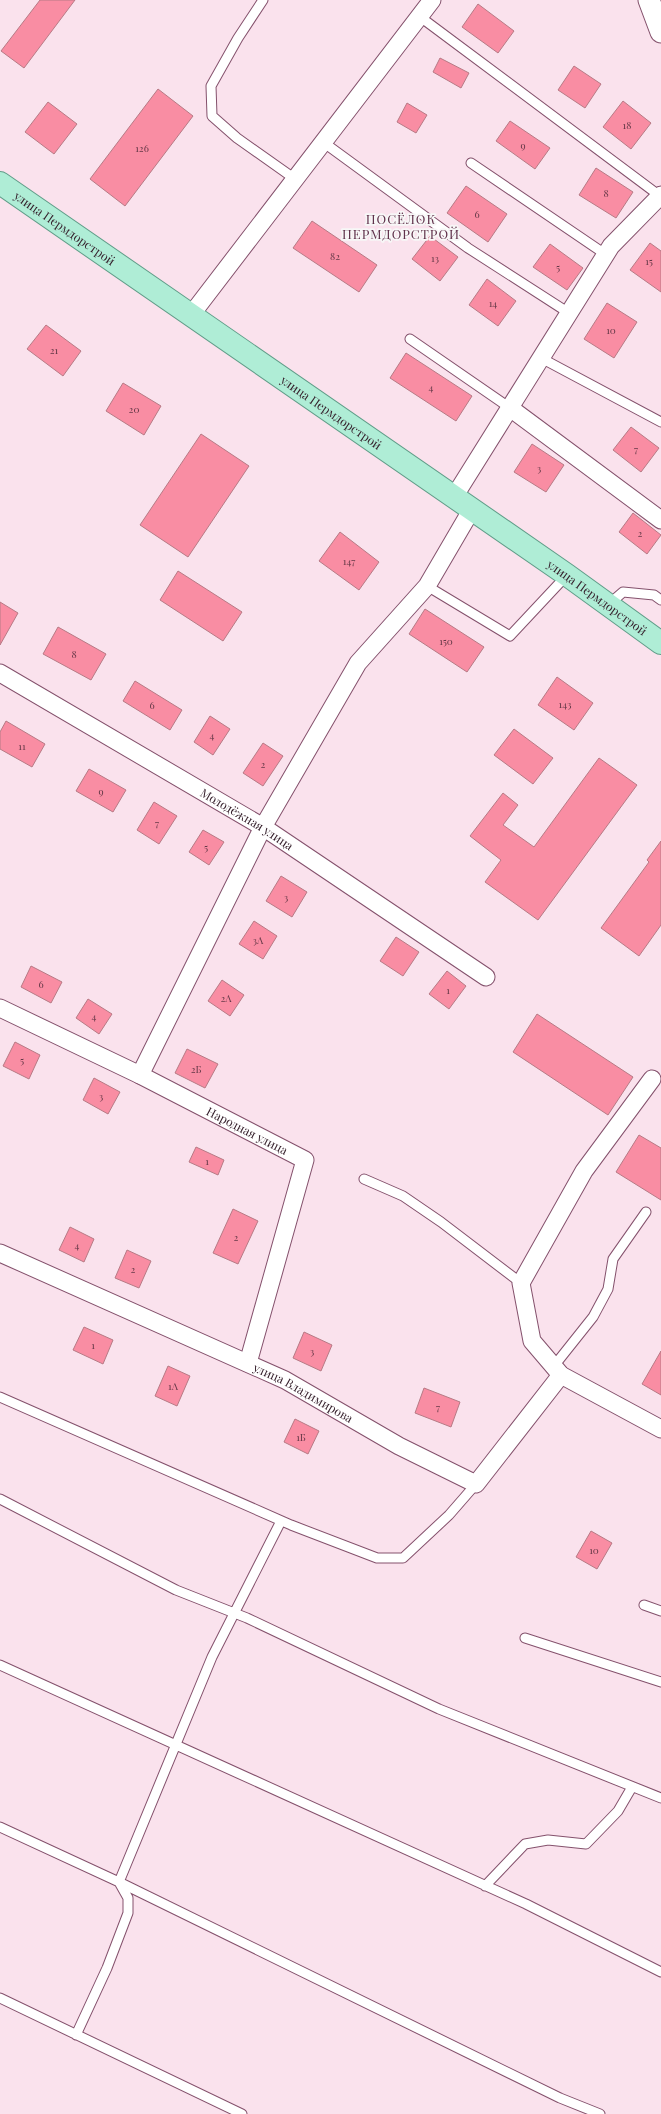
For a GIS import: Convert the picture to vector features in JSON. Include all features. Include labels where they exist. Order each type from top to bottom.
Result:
[{"type":"main road","name":"улица Пермдорстрой","points":[[0,184],[472,509],[661,643]]},
{"type":"street","points":[[191,315],[432,0]]},
{"type":"street","points":[[649,0],[661,32]]},
{"type":"street","points":[[454,497],[611,246],[661,195]]},
{"type":"street","points":[[510,408],[661,520]]},
{"type":"street","points":[[140,1075],[263,827],[358,663],[427,586],[472,509]]},
{"type":"street","name":"Молодёжная улица","points":[[0,674],[263,827],[486,977]]},
{"type":"street","name":"Народная улица","points":[[0,1008],[140,1075],[305,1160],[248,1363]]},
{"type":"street","points":[[652,1079],[584,1171],[521,1283],[532,1341],[558,1370],[661,1429]]},
{"type":"street","name":"улица Владимирова","points":[[0,1254],[285,1380],[399,1446],[476,1484]]},
{"type":"street","points":[[476,1484],[558,1370]]},
{"type":"lane","points":[[263,0],[238,38],[211,86],[212,116],[237,138],[295,179]]},
{"type":"lane","points":[[420,16],[661,195]]},
{"type":"lane","points":[[323,142],[468,248],[569,313]]},
{"type":"lane","points":[[470,163],[606,254]]},
{"type":"lane","points":[[410,339],[510,408]]},
{"type":"lane","points":[[541,358],[661,422]]},
{"type":"lane","points":[[427,586],[510,636],[566,575]]},
{"type":"lane","points":[[608,605],[623,592],[654,595],[661,600]]},
{"type":"lane","points":[[364,1179],[403,1196],[441,1222],[521,1283]]},
{"type":"lane","points":[[558,1370],[594,1317],[608,1290],[613,1259],[646,1212]]},
{"type":"lane","points":[[0,1397],[281,1521],[377,1558],[403,1558],[449,1515],[476,1484]]},
{"type":"lane","points":[[0,1498],[176,1590],[235,1613],[439,1709],[661,1798]]},
{"type":"lane","points":[[119,1882],[212,1658],[281,1521]]},
{"type":"lane","points":[[644,1605],[661,1611]]},
{"type":"lane","points":[[525,1638],[661,1682]]},
{"type":"lane","points":[[0,1665],[485,1886],[661,1972]]},
{"type":"lane","points":[[485,1886],[525,1844],[548,1840],[586,1844],[618,1811],[632,1786]]},
{"type":"lane","points":[[0,1828],[119,1882],[560,2098],[600,2114]]},
{"type":"lane","points":[[76,2035],[107,1968],[128,1913],[128,1898],[119,1882]]},
{"type":"lane","points":[[0,1998],[242,2114]]},
{"type":"building","points":[[40,0],[75,0],[24,68],[1,51]]},
{"type":"building","points":[[478,4],[514,31],[498,53],[462,27]]},
{"type":"building","points":[[440,58],[469,73],[461,88],[433,72]]},
{"type":"building","points":[[574,66],[601,84],[585,108],[558,90]]},
{"type":"building","points":[[158,89],[193,116],[125,206],[90,179]]},
{"type":"building","points":[[623,101],[651,123],[631,149],[603,127]]},
{"type":"building","points":[[48,102],[77,124],[54,154],[25,132]]},
{"type":"building","points":[[407,103],[427,115],[416,133],[397,122]]},
{"type":"building","points":[[510,121],[550,148],[535,169],[496,141]]},
{"type":"building","points":[[596,168],[633,192],[616,218],[579,195]]},
{"type":"building","points":[[466,186],[507,214],[488,242],[447,213]]},
{"type":"building","points":[[312,221],[377,265],[359,292],[293,248]]},
{"type":"building","points":[[430,236],[458,257],[440,281],[412,259]]},
{"type":"building","points":[[650,243],[661,251],[661,292],[630,270]]},
{"type":"building","points":[[550,244],[583,268],[567,290],[533,267]]},
{"type":"building","points":[[487,279],[516,301],[498,326],[469,305]]},
{"type":"building","points":[[607,303],[637,322],[614,358],[584,339]]},
{"type":"building","points":[[46,325],[81,351],[63,376],[27,349]]},
{"type":"building","points":[[406,353],[472,396],[456,421],[390,378]]},
{"type":"building","points":[[123,383],[161,406],[144,435],[106,411]]},
{"type":"building","points":[[631,427],[659,448],[641,472],[613,450]]},
{"type":"building","points":[[201,434],[249,466],[188,557],[140,525]]},
{"type":"building","points":[[532,444],[564,465],[546,492],[514,472]]},
{"type":"building","points":[[633,513],[661,535],[647,554],[619,532]]},
{"type":"building","points":[[340,532],[379,562],[359,590],[319,561]]},
{"type":"building","points":[[178,571],[242,612],[223,641],[160,600]]},
{"type":"building","points":[[0,602],[18,613],[0,645]]},
{"type":"building","points":[[425,609],[484,647],[467,672],[409,634]]},
{"type":"building","points":[[58,627],[106,654],[91,680],[43,654]]},
{"type":"building","points":[[557,677],[593,703],[574,730],[538,705]]},
{"type":"building","points":[[135,681],[182,710],[170,730],[123,701]]},
{"type":"building","points":[[210,716],[230,729],[213,755],[194,742]]},
{"type":"building","points":[[6,721],[45,744],[32,767],[0,749],[0,732]]},
{"type":"building","points":[[514,729],[553,758],[533,784],[494,755]]},
{"type":"building","points":[[263,743],[283,756],[263,786],[243,773]]},
{"type":"building","points":[[599,758],[637,785],[538,920],[485,882],[501,860],[470,836],[503,793],[518,805],[503,825],[534,847]]},
{"type":"building","points":[[89,769],[126,790],[113,812],[76,791]]},
{"type":"building","points":[[154,802],[177,816],[159,844],[137,830]]},
{"type":"building","points":[[203,830],[224,842],[209,865],[189,852]]},
{"type":"building","points":[[661,841],[661,925],[639,956],[601,928],[649,862],[647,860]]},
{"type":"building","points":[[281,876],[307,892],[292,917],[266,901]]},
{"type":"building","points":[[254,921],[277,936],[263,959],[239,944]]},
{"type":"building","points":[[396,937],[419,952],[403,976],[380,961]]},
{"type":"building","points":[[31,966],[62,982],[51,1003],[21,987]]},
{"type":"building","points":[[447,971],[466,986],[449,1009],[429,994]]},
{"type":"building","points":[[222,980],[244,995],[230,1016],[208,1001]]},
{"type":"building","points":[[88,999],[112,1014],[99,1034],[76,1018]]},
{"type":"building","points":[[537,1014],[633,1077],[608,1115],[513,1052]]},
{"type":"building","points":[[15,1042],[40,1055],[29,1079],[3,1066]]},
{"type":"building","points":[[187,1049],[218,1064],[205,1088],[175,1073]]},
{"type":"building","points":[[94,1078],[120,1092],[108,1114],[83,1100]]},
{"type":"building","points":[[639,1135],[661,1148],[661,1200],[616,1172]]},
{"type":"building","points":[[196,1147],[224,1160],[218,1175],[189,1162]]},
{"type":"building","points":[[233,1209],[258,1221],[238,1264],[213,1253]]},
{"type":"building","points":[[70,1227],[94,1239],[84,1262],[59,1250]]},
{"type":"building","points":[[127,1250],[151,1261],[139,1288],[115,1278]]},
{"type":"building","points":[[84,1327],[113,1340],[103,1364],[73,1350]]},
{"type":"building","points":[[304,1332],[332,1345],[321,1371],[293,1358]]},
{"type":"building","points":[[661,1351],[661,1395],[642,1384]]},
{"type":"building","points":[[168,1366],[190,1376],[177,1406],[155,1396]]},
{"type":"building","points":[[424,1388],[460,1402],[451,1427],[415,1413]]},
{"type":"building","points":[[295,1419],[319,1431],[308,1454],[284,1442]]},
{"type":"building","points":[[591,1531],[612,1543],[597,1569],[576,1557]]},
{"type":"district","name":"ПОСЁЛОК ПЕРМДОРСТРОЙ","points":[[401,226]]}]
